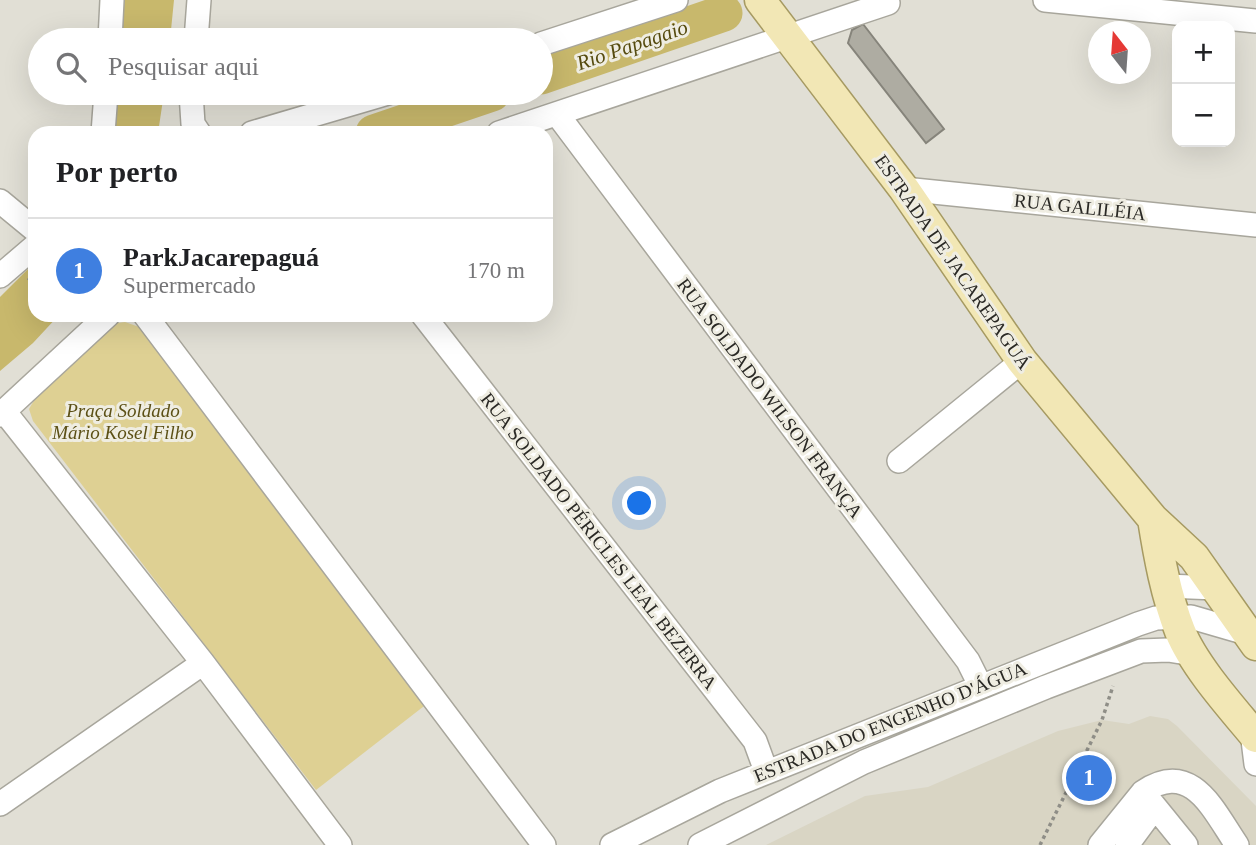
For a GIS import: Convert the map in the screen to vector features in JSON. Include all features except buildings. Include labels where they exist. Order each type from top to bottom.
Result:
[{"type":"main road","name":"ESTRADA DE JACAREPAGUÁ","points":[[760,0],[904,189],[1022,361],[1153,519],[1186,548],[1254,639]]},
{"type":"main road","name":"ESTRADA DE JACAREPAGUÁ","points":[[1153,519],[1166,586],[1175,616],[1193,654],[1254,735]]},
{"type":"street","points":[[111,28],[112,0]]},
{"type":"street","points":[[197,28],[199,0]]},
{"type":"street","points":[[553,40],[676,0]]},
{"type":"street","points":[[1045,0],[1256,21]]},
{"type":"street","points":[[520,126],[888,3]]},
{"type":"street","points":[[104,126],[105,105]]},
{"type":"street","points":[[192,105],[194,126]]},
{"type":"street","points":[[276,126],[347,105]]},
{"type":"street","name":"RUA SOLDADO WILSON FRANÇA","points":[[557,114],[968,661],[980,685]]},
{"type":"street","name":"RUA GALILÉIA","points":[[904,189],[1256,225]]},
{"type":"street","points":[[0,201],[28,224]]},
{"type":"street","points":[[0,276],[28,252]]},
{"type":"street","points":[[100,322],[2,413],[203,663],[340,845]]},
{"type":"street","points":[[150,322],[544,845]]},
{"type":"street","name":"RUA SOLDADO PÉRICLES LEAL BEZERRA","points":[[428,322],[754,741],[766,772]]},
{"type":"street","points":[[899,461],[1022,361]]},
{"type":"street","points":[[1166,586],[1216,589]]},
{"type":"street","name":"ESTRADA DO ENGENHO D'ÁGUA","points":[[612,845],[720,791],[1138,624],[1175,616],[1207,619],[1254,639]]},
{"type":"street","name":"ESTRADA DO ENGENHO D'ÁGUA","points":[[700,845],[864,762],[1123,657],[1151,650],[1193,654]]},
{"type":"street","points":[[0,804],[203,663]]},
{"type":"street","points":[[1254,735],[1256,764]]},
{"type":"street","points":[[1126,845],[1149,799],[1152,786],[1173,781],[1195,786],[1237,845]]},
{"type":"street","points":[[1100,845],[1149,799]]},
{"type":"street","points":[[1149,799],[1186,845]]},
{"type":"path","points":[[1040,845],[1102,720],[1123,657]]},
{"type":"shaded area","points":[[120,0],[174,0],[171,28],[118,28]]},
{"type":"shaded area","points":[[112,105],[162,105],[159,126],[111,126]]},
{"type":"shaded area","points":[[28,269],[28,322],[52,322],[0,371],[0,297]]},
{"type":"shaded area","points":[[1150,716],[1168,719],[1177,726],[1256,806],[1256,845],[766,845],[865,796],[928,787],[1058,731],[1102,720],[1129,724]]},
{"type":"green space","name":"Praça Soldado Mário Kosel Filho","points":[[125,322],[142,328],[428,703],[316,790],[33,421],[29,409],[36,397],[110,324]]},
{"type":"waterway","name":"Rio Papagaio","points":[[553,72],[724,13]]},
{"type":"waterway","name":"Rio Papagaio","points":[[395,126],[457,105]]},
{"type":"place","name":"ParkJacarepaguá","points":[[1089,778]]}]
